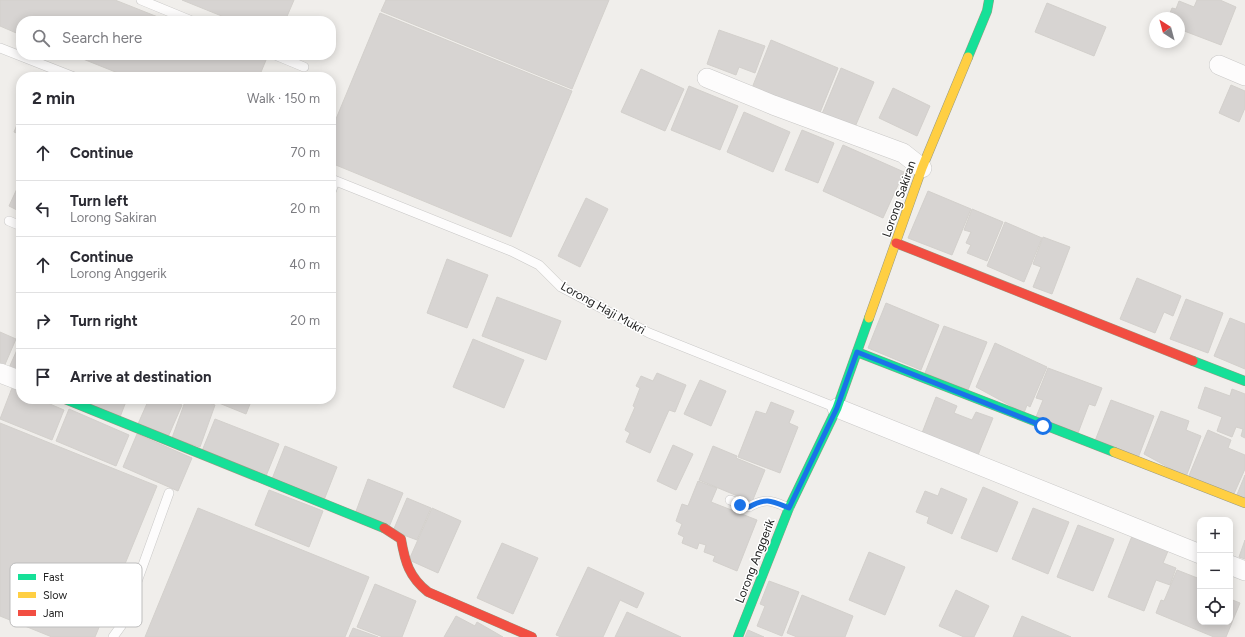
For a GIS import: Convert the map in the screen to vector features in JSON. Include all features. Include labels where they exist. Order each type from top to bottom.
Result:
[{"type":"street","name":"Lorong Sakiran","points":[[837,408],[922,168],[987,11],[989,0]]},
{"type":"street","points":[[1219,65],[1245,76]]},
{"type":"street","points":[[707,78],[773,105],[903,153],[922,168]]},
{"type":"street","points":[[896,243],[1245,381]]},
{"type":"street","points":[[857,352],[1245,503]]},
{"type":"street","points":[[0,373],[16,379]]},
{"type":"street","points":[[77,404],[389,530],[401,540],[407,568],[419,586],[428,592],[532,637]]},
{"type":"street","points":[[837,408],[1198,553]]},
{"type":"street","name":"Lorong Anggerik","points":[[738,637],[789,508],[837,408]]},
{"type":"street","points":[[1233,567],[1245,571]]},
{"type":"lane","points":[[141,0],[180,16]]},
{"type":"lane","points":[[0,48],[16,54]]},
{"type":"lane","points":[[31,60],[61,72]]},
{"type":"lane","points":[[287,60],[304,67]]},
{"type":"lane","name":"Lorong Haji Mukri","points":[[336,181],[511,251],[539,264],[561,287],[649,333],[837,408]]},
{"type":"lane","points":[[9,221],[16,224]]},
{"type":"lane","points":[[142,568],[169,493]]},
{"type":"lane","points":[[730,500],[749,507],[760,500],[769,500],[789,508]]},
{"type":"lane","points":[[113,637],[120,627]]},
{"type":"building","points":[[0,0],[115,0],[155,16],[16,16],[16,33],[0,26]]},
{"type":"building","points":[[182,0],[294,0],[287,16],[222,16]]},
{"type":"building","points":[[386,0],[609,0],[572,89],[381,11]]},
{"type":"building","points":[[1197,0],[1220,0],[1236,7],[1221,45],[1185,31],[1185,12],[1170,12],[1172,8],[1176,9],[1179,1],[1194,7]]},
{"type":"building","points":[[1047,3],[1106,27],[1094,56],[1035,32]]},
{"type":"building","points":[[380,13],[572,91],[511,237],[336,165],[336,119]]},
{"type":"building","points":[[719,30],[765,46],[755,73],[739,67],[736,75],[707,64]]},
{"type":"building","points":[[771,40],[838,68],[819,115],[752,88]]},
{"type":"building","points":[[86,60],[266,60],[261,72],[116,72]]},
{"type":"building","points":[[841,68],[874,82],[855,127],[822,114]]},
{"type":"building","points":[[641,69],[684,89],[665,131],[621,112]]},
{"type":"building","points":[[1231,85],[1245,91],[1245,108],[1239,122],[1219,113]]},
{"type":"building","points":[[689,86],[738,106],[720,150],[671,130]]},
{"type":"building","points":[[893,88],[930,106],[917,136],[879,118]]},
{"type":"building","points":[[744,112],[790,132],[773,172],[727,152]]},
{"type":"building","points":[[802,130],[834,143],[818,183],[785,170]]},
{"type":"building","points":[[843,145],[904,172],[883,218],[823,191]]},
{"type":"building","points":[[16,191],[16,210],[9,206]]},
{"type":"building","points":[[928,191],[971,209],[952,255],[908,238]]},
{"type":"building","points":[[586,198],[608,209],[580,267],[558,256]]},
{"type":"building","points":[[972,209],[1003,222],[987,261],[967,253],[971,245],[966,243],[971,232],[964,230]]},
{"type":"building","points":[[1005,222],[1042,238],[1024,282],[987,266]]},
{"type":"building","points":[[1043,237],[1070,247],[1052,294],[1033,287],[1041,267],[1033,264]]},
{"type":"building","points":[[447,259],[488,275],[467,328],[427,313]]},
{"type":"building","points":[[1137,278],[1181,296],[1173,316],[1164,312],[1155,333],[1120,319]]},
{"type":"building","points":[[497,297],[561,321],[546,360],[482,336]]},
{"type":"building","points":[[1186,299],[1223,313],[1208,353],[1170,339]]},
{"type":"building","points":[[886,303],[939,325],[921,370],[868,348]]},
{"type":"building","points":[[1230,318],[1245,324],[1245,369],[1214,356]]},
{"type":"building","points":[[944,326],[987,342],[968,390],[925,373]]},
{"type":"building","points":[[0,332],[16,339],[3,369],[0,368]]},
{"type":"building","points":[[473,339],[524,360],[504,408],[453,387]]},
{"type":"building","points":[[995,343],[1047,367],[1030,407],[1027,405],[1024,413],[976,387]]},
{"type":"building","points":[[16,352],[16,374],[8,370]]},
{"type":"building","points":[[1048,368],[1102,388],[1095,406],[1089,404],[1078,433],[1036,417],[1043,400],[1036,398]]},
{"type":"building","points":[[657,373],[686,385],[675,412],[669,410],[650,453],[626,442],[630,433],[625,430],[635,407],[633,406],[640,388],[636,386],[641,376],[653,381]]},
{"type":"building","points":[[700,380],[726,391],[711,426],[684,414]]},
{"type":"building","points":[[1205,387],[1230,396],[1232,389],[1245,394],[1245,438],[1241,436],[1243,429],[1236,427],[1232,437],[1217,431],[1222,417],[1198,408]]},
{"type":"building","points":[[12,388],[16,390],[16,404],[50,404],[64,410],[52,440],[0,419]]},
{"type":"building","points":[[936,397],[957,406],[954,413],[972,420],[976,412],[993,418],[978,455],[922,433]]},
{"type":"building","points":[[1111,400],[1154,416],[1138,458],[1095,441]]},
{"type":"building","points":[[771,402],[794,411],[789,423],[798,427],[780,473],[738,457],[756,411],[766,414]]},
{"type":"building","points":[[90,404],[125,404],[120,417]]},
{"type":"building","points":[[147,404],[182,405],[168,437],[138,424]]},
{"type":"building","points":[[184,404],[215,405],[200,447],[172,438]]},
{"type":"building","points":[[221,404],[250,404],[246,414]]},
{"type":"building","points":[[69,409],[129,435],[116,466],[56,441]]},
{"type":"building","points":[[1161,411],[1189,421],[1186,430],[1201,436],[1186,477],[1144,454]]},
{"type":"building","points":[[215,419],[279,444],[266,476],[202,451]]},
{"type":"building","points":[[0,423],[157,486],[125,563],[10,563],[10,620],[0,616]]},
{"type":"building","points":[[1208,430],[1231,440],[1228,448],[1245,455],[1245,469],[1233,496],[1188,478]]},
{"type":"building","points":[[137,434],[192,458],[178,491],[123,467]]},
{"type":"building","points":[[673,445],[693,454],[676,490],[657,481]]},
{"type":"building","points":[[285,446],[337,467],[324,500],[272,479]]},
{"type":"building","points":[[713,446],[737,456],[736,458],[765,470],[752,502],[699,480]]},
{"type":"building","points":[[1245,475],[1245,501],[1236,497]]},
{"type":"building","points":[[368,479],[403,493],[389,527],[355,514]]},
{"type":"building","points":[[698,481],[717,488],[711,502],[757,520],[737,571],[713,561],[715,556],[704,552],[706,545],[699,543],[697,549],[682,543],[684,537],[678,534],[682,524],[676,521],[682,504],[688,506]]},
{"type":"building","points":[[983,487],[1018,502],[997,552],[961,538]]},
{"type":"building","points":[[941,488],[967,499],[952,534],[927,523],[929,517],[916,512],[925,491],[938,496]]},
{"type":"building","points":[[269,490],[323,511],[309,547],[255,525]]},
{"type":"building","points":[[407,498],[431,508],[417,540],[393,531]]},
{"type":"building","points":[[198,508],[369,577],[345,637],[145,637]]},
{"type":"building","points":[[432,508],[461,521],[438,573],[409,560]]},
{"type":"building","points":[[1033,508],[1069,522],[1048,574],[1012,559]]},
{"type":"building","points":[[1078,525],[1114,539],[1093,591],[1057,577]]},
{"type":"building","points":[[1132,536],[1168,551],[1163,563],[1176,568],[1170,585],[1156,580],[1144,611],[1108,597]]},
{"type":"building","points":[[1245,540],[1245,559],[1239,557]]},
{"type":"building","points":[[502,543],[538,558],[513,614],[477,598]]},
{"type":"building","points":[[869,552],[905,567],[885,615],[849,600]]},
{"type":"building","points":[[588,567],[644,593],[637,608],[620,600],[603,637],[561,637],[556,635]]},
{"type":"building","points":[[1177,570],[1197,578],[1197,625],[1231,625],[1226,637],[1214,637],[1156,613],[1161,600],[1164,601]]},
{"type":"building","points":[[769,581],[799,592],[782,636],[757,626],[765,606],[760,604]]},
{"type":"building","points":[[375,584],[416,601],[402,637],[383,637],[357,627]]},
{"type":"building","points":[[956,590],[989,606],[974,637],[964,637],[939,626]]},
{"type":"building","points":[[802,595],[853,616],[845,637],[797,637],[787,633]]},
{"type":"building","points":[[1233,600],[1240,603],[1233,620]]},
{"type":"building","points":[[627,612],[681,637],[615,637]]},
{"type":"building","points":[[456,616],[475,626],[477,622],[503,637],[444,637]]},
{"type":"building","points":[[1022,616],[1071,637],[1013,637]]},
{"type":"building","points":[[27,627],[99,627],[95,637],[52,637]]},
{"type":"building","points":[[353,628],[378,637],[349,637]]},
{"type":"building","points":[[748,630],[764,637],[745,637]]},
{"type":"traffic: fast","points":[[968,57],[987,11],[989,0]]},
{"type":"traffic: fast","points":[[738,637],[789,508],[837,408],[869,318]]},
{"type":"traffic: fast","points":[[857,352],[1114,452]]},
{"type":"traffic: fast","points":[[1193,361],[1245,381]]},
{"type":"traffic: fast","points":[[77,404],[384,528]]},
{"type":"traffic: slow","points":[[869,318],[922,168],[968,57]]},
{"type":"traffic: slow","points":[[1114,452],[1245,503]]},
{"type":"traffic: jam","points":[[896,243],[1193,361]]},
{"type":"traffic: jam","points":[[384,528],[401,539],[406,562],[412,575],[428,592],[532,637]]},
{"type":"route","points":[[740,505],[749,507],[760,500],[769,500],[789,508],[837,408],[857,352],[1043,426]]}]
